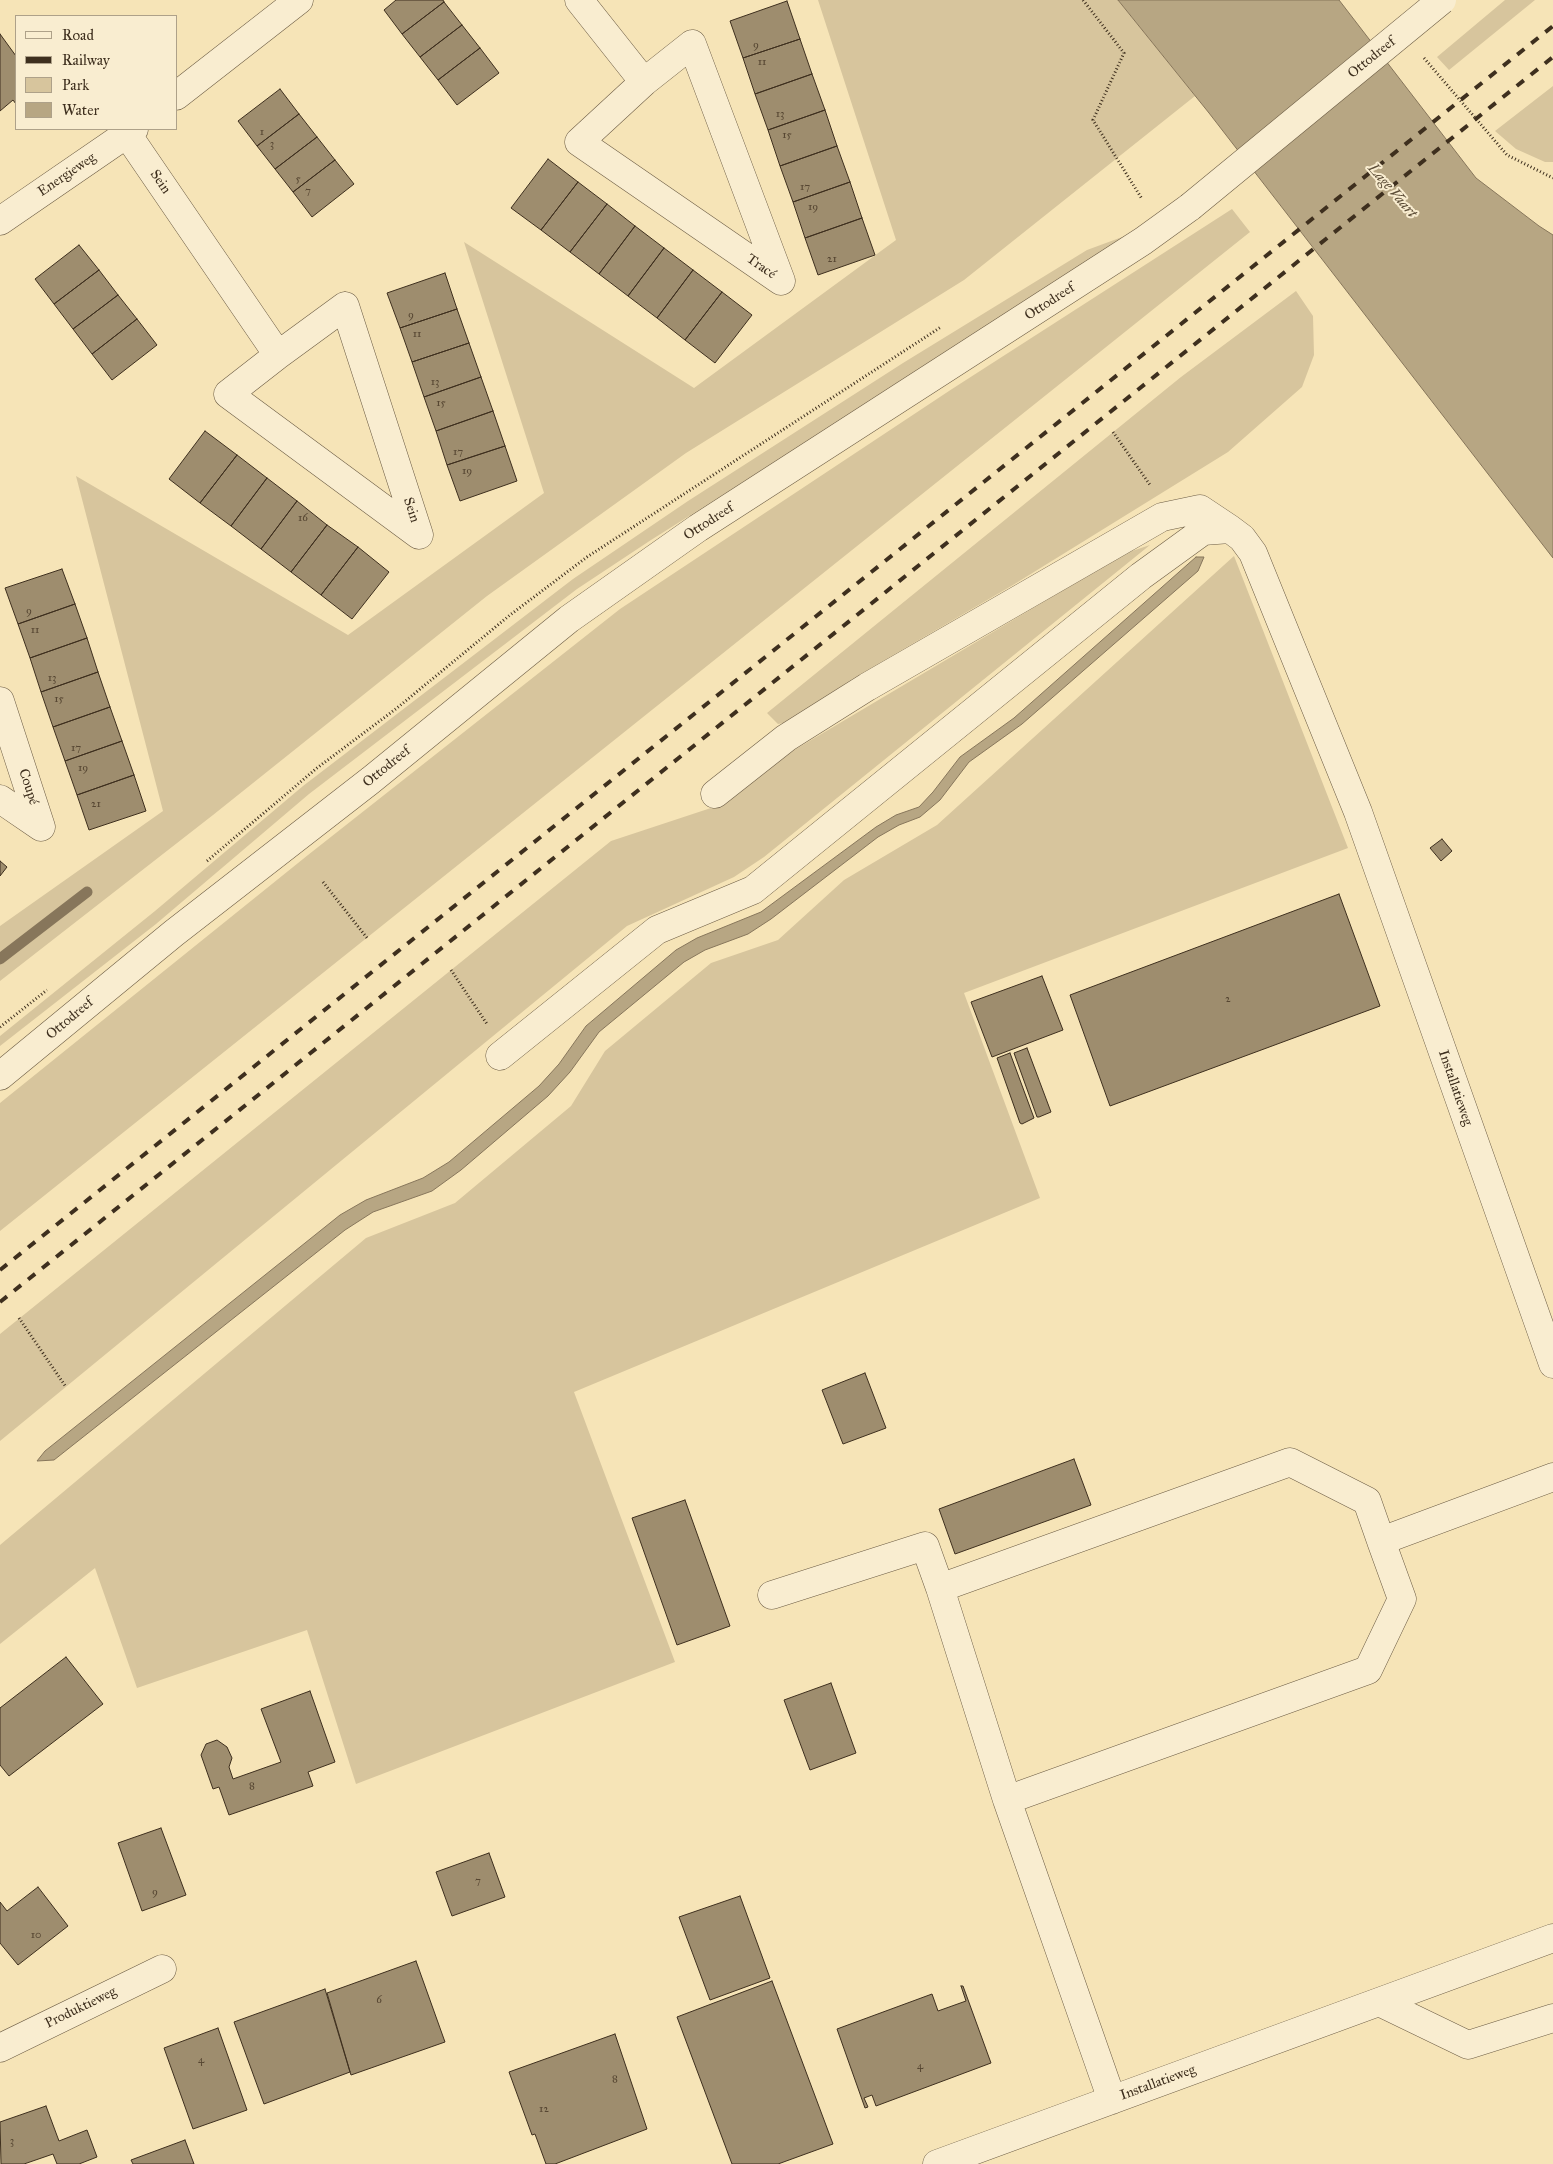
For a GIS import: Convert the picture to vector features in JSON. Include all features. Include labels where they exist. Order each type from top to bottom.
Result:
[{"type":"street","points":[[178,94],[299,0]]},
{"type":"street","points":[[579,0],[644,82]]},
{"type":"street","name":"Ottodreef","points":[[0,1076],[174,933],[371,780],[569,619],[698,528],[1127,252],[1190,207],[1442,0]]},
{"type":"street","name":"Tracé","points":[[692,44],[781,281],[578,142],[644,82],[692,44]]},
{"type":"street","name":"Energieweg","points":[[0,221],[130,131]]},
{"type":"street","name":"Sein","points":[[130,131],[278,355]]},
{"type":"street","name":"Sein","points":[[346,306],[419,536],[228,394],[278,355],[346,306]]},
{"type":"street","name":"Installatieweg","points":[[715,794],[786,738],[867,687],[1162,517],[1200,509],[1230,529],[1242,538],[1253,553],[1358,812],[1553,1364]]},
{"type":"street","points":[[500,1056],[657,930],[753,890],[1141,576],[1203,531],[1230,529]]},
{"type":"street","name":"Coupé","points":[[0,701],[41,826],[0,799]]},
{"type":"street","points":[[940,1588],[1290,1462],[1367,1501],[1402,1599],[1368,1670],[1007,1800]]},
{"type":"street","points":[[1381,1541],[1553,1477]]},
{"type":"street","points":[[772,1595],[925,1546],[1007,1800],[1112,2100]]},
{"type":"street","name":"Installatieweg","points":[[937,2164],[1553,1938]]},
{"type":"street","name":"Produktieweg","points":[[0,2048],[162,1968]]},
{"type":"street","points":[[1379,2002],[1468,2045],[1553,2018]]},
{"type":"path","points":[[1083,0],[1124,52],[1093,120],[1144,201]]},
{"type":"path","points":[[1423,57],[1507,156],[1553,178]]},
{"type":"path","points":[[1113,432],[1152,487]]},
{"type":"path","points":[[323,882],[366,938]]},
{"type":"path","points":[[451,970],[489,1027]]},
{"type":"path","points":[[19,1318],[66,1387]]},
{"type":"green space","points":[[818,0],[1118,0],[1195,96],[964,280],[686,453],[487,596],[213,815],[0,981],[0,926],[163,811],[76,476],[348,635],[544,493],[464,242],[694,388],[896,240]]},
{"type":"green space","points":[[1505,0],[1535,0],[1449,70],[1437,57]]},
{"type":"green space","points":[[1553,86],[1553,162],[1545,162],[1516,149],[1495,131]]},
{"type":"green space","points":[[1232,209],[1250,232],[0,1231],[0,1103],[308,855],[620,609],[952,389]]},
{"type":"green space","points":[[1133,233],[577,589],[309,794],[156,924],[0,1046],[0,1036],[155,911],[303,786],[573,579],[688,501],[903,363],[1087,250]]},
{"type":"green space","points":[[1296,291],[1313,316],[1314,355],[1302,387],[1228,452],[1013,585],[852,679],[789,722],[778,724],[767,713],[1181,377]]},
{"type":"green space","points":[[1150,545],[764,857],[734,877],[627,926],[0,1441],[0,1334],[611,841],[720,805],[764,768],[1126,553]]},
{"type":"green space","points":[[1234,556],[1348,848],[964,993],[1040,1198],[574,1392],[675,1662],[356,1784],[307,1630],[137,1688],[95,1568],[0,1644],[0,1545],[366,1238],[455,1203],[571,1106],[605,1051],[711,963],[778,940],[844,880],[937,825]]},
{"type":"water","name":"Lage Vaart","points":[[1118,0],[1339,0],[1476,178],[1553,235],[1553,558],[1209,113]]},
{"type":"water","points":[[1196,557],[1204,557],[1198,571],[1022,724],[969,762],[940,800],[920,817],[899,825],[878,837],[771,919],[748,934],[705,950],[684,962],[599,1032],[570,1072],[548,1096],[461,1170],[432,1191],[373,1212],[345,1230],[54,1460],[37,1461],[45,1451],[340,1215],[366,1200],[423,1178],[449,1162],[539,1086],[559,1064],[586,1026],[676,950],[697,938],[761,912],[876,827],[896,815],[919,807],[960,757],[1014,718]]},
{"type":"building","points":[[396,0],[443,0],[444,2],[402,34],[384,10]]},
{"type":"building","points":[[787,1],[800,39],[743,58],[730,21]]},
{"type":"building","points":[[444,2],[462,25],[420,57],[402,34]]},
{"type":"building","points":[[462,25],[480,48],[438,80],[420,57]]},
{"type":"building","points":[[0,34],[15,55],[15,103],[13,100],[0,111]]},
{"type":"building","points":[[800,39],[812,74],[755,94],[743,58]]},
{"type":"building","points":[[480,48],[499,73],[457,105],[438,80]]},
{"type":"building","points":[[812,74],[825,110],[768,130],[755,94]]},
{"type":"building","points":[[280,89],[299,114],[257,146],[238,121]]},
{"type":"building","points":[[825,110],[837,146],[780,166],[768,130]]},
{"type":"building","points":[[299,114],[317,137],[275,169],[257,146]]},
{"type":"building","points":[[317,137],[335,160],[293,192],[275,169]]},
{"type":"building","points":[[837,146],[850,182],[793,202],[780,166]]},
{"type":"building","points":[[548,159],[578,182],[541,230],[511,208]]},
{"type":"building","points":[[335,160],[354,184],[312,217],[293,192]]},
{"type":"building","points":[[578,182],[607,204],[570,252],[541,230]]},
{"type":"building","points":[[850,182],[862,218],[805,238],[793,202]]},
{"type":"building","points":[[607,204],[635,226],[599,274],[570,252]]},
{"type":"building","points":[[862,218],[875,255],[818,275],[805,238]]},
{"type":"building","points":[[635,226],[664,248],[628,296],[599,274]]},
{"type":"building","points":[[79,245],[99,270],[54,304],[35,279]]},
{"type":"building","points":[[664,248],[693,270],[657,318],[628,296]]},
{"type":"building","points":[[99,270],[118,295],[73,329],[54,304]]},
{"type":"building","points":[[693,270],[722,292],[685,340],[657,318]]},
{"type":"building","points":[[445,273],[457,309],[400,328],[387,293]]},
{"type":"building","points":[[722,292],[752,315],[715,363],[685,340]]},
{"type":"building","points":[[118,295],[137,319],[92,354],[73,329]]},
{"type":"building","points":[[457,309],[469,343],[412,362],[400,328]]},
{"type":"building","points":[[137,319],[157,345],[112,380],[92,354]]},
{"type":"building","points":[[469,343],[481,377],[424,397],[412,362]]},
{"type":"building","points":[[481,377],[493,411],[436,431],[424,397]]},
{"type":"building","points":[[493,411],[505,446],[447,465],[436,431]]},
{"type":"building","points":[[205,431],[237,455],[200,503],[169,479]]},
{"type":"building","points":[[505,446],[517,481],[460,501],[447,465]]},
{"type":"building","points":[[237,455],[267,478],[231,526],[200,503]]},
{"type":"building","points":[[267,478],[297,501],[261,549],[231,526]]},
{"type":"building","points":[[297,501],[327,525],[291,572],[261,549]]},
{"type":"building","points":[[327,525],[358,547],[321,595],[291,572]]},
{"type":"building","points":[[358,547],[389,572],[352,619],[321,595]]},
{"type":"building","points":[[62,569],[75,604],[18,624],[5,588]]},
{"type":"building","points":[[75,604],[87,638],[30,658],[18,624]]},
{"type":"building","points":[[87,638],[98,672],[41,692],[30,658]]},
{"type":"building","points":[[98,672],[110,707],[53,727],[41,692]]},
{"type":"building","points":[[110,707],[122,741],[65,761],[53,727]]},
{"type":"building","points":[[122,741],[134,775],[77,795],[65,761]]},
{"type":"building","points":[[134,775],[146,811],[89,830],[77,795]]},
{"type":"building","points":[[1442,839],[1452,851],[1441,861],[1430,848]]},
{"type":"building","points":[[0,861],[7,867],[0,876]]},
{"type":"building","points":[[1339,894],[1380,1006],[1110,1106],[1070,995]]},
{"type":"building","points":[[1042,976],[1063,1030],[992,1057],[971,1002]]},
{"type":"building","points":[[1027,1048],[1051,1112],[1039,1117],[1037,1117],[1014,1053]]},
{"type":"building","points":[[1010,1053],[1034,1118],[1022,1124],[1020,1123],[997,1058]]},
{"type":"building","points":[[865,1373],[886,1428],[843,1444],[822,1390]]},
{"type":"building","points":[[1074,1459],[1091,1505],[955,1554],[939,1509]]},
{"type":"building","points":[[685,1500],[730,1626],[677,1645],[632,1518]]},
{"type":"building","points":[[66,1657],[103,1704],[9,1776],[0,1765],[0,1708]]},
{"type":"building","points":[[831,1683],[856,1753],[810,1770],[784,1700]]},
{"type":"building","points":[[310,1691],[335,1762],[308,1772],[313,1786],[229,1815],[219,1787],[213,1789],[201,1755],[206,1744],[217,1740],[227,1747],[232,1758],[229,1767],[233,1779],[281,1762],[261,1709]]},
{"type":"building","points":[[161,1828],[186,1895],[142,1911],[118,1843]]},
{"type":"building","points":[[489,1853],[505,1897],[452,1916],[436,1872]]},
{"type":"building","points":[[38,1887],[68,1926],[18,1965],[0,1943],[0,1902],[7,1911]]},
{"type":"building","points":[[740,1896],[770,1978],[710,2000],[679,1917]]},
{"type":"building","points":[[416,1961],[445,2042],[351,2075],[327,1993]]},
{"type":"building","points":[[772,1981],[833,2144],[778,2164],[732,2164],[677,2017]]},
{"type":"building","points":[[961,1986],[963,1986],[991,2063],[876,2106],[872,2095],[864,2098],[868,2107],[865,2108],[837,2029],[932,1994],[938,2011],[966,2001]]},
{"type":"building","points":[[325,1989],[350,2072],[264,2104],[234,2022]]},
{"type":"building","points":[[218,2028],[247,2110],[193,2129],[164,2048]]},
{"type":"building","points":[[615,2034],[647,2129],[555,2164],[546,2164],[535,2134],[532,2135],[509,2072]]},
{"type":"building","points":[[46,2106],[59,2141],[87,2130],[97,2157],[79,2164],[57,2164],[53,2154],[24,2164],[1,2164],[0,2122]]},
{"type":"building","points":[[185,2140],[194,2164],[133,2164],[131,2160]]},
{"type":"waterway","points":[[0,959],[87,892]]},
{"type":"railway","points":[[0,1270],[1553,26]]},
{"type":"railway","points":[[0,1302],[1553,57]]}]
